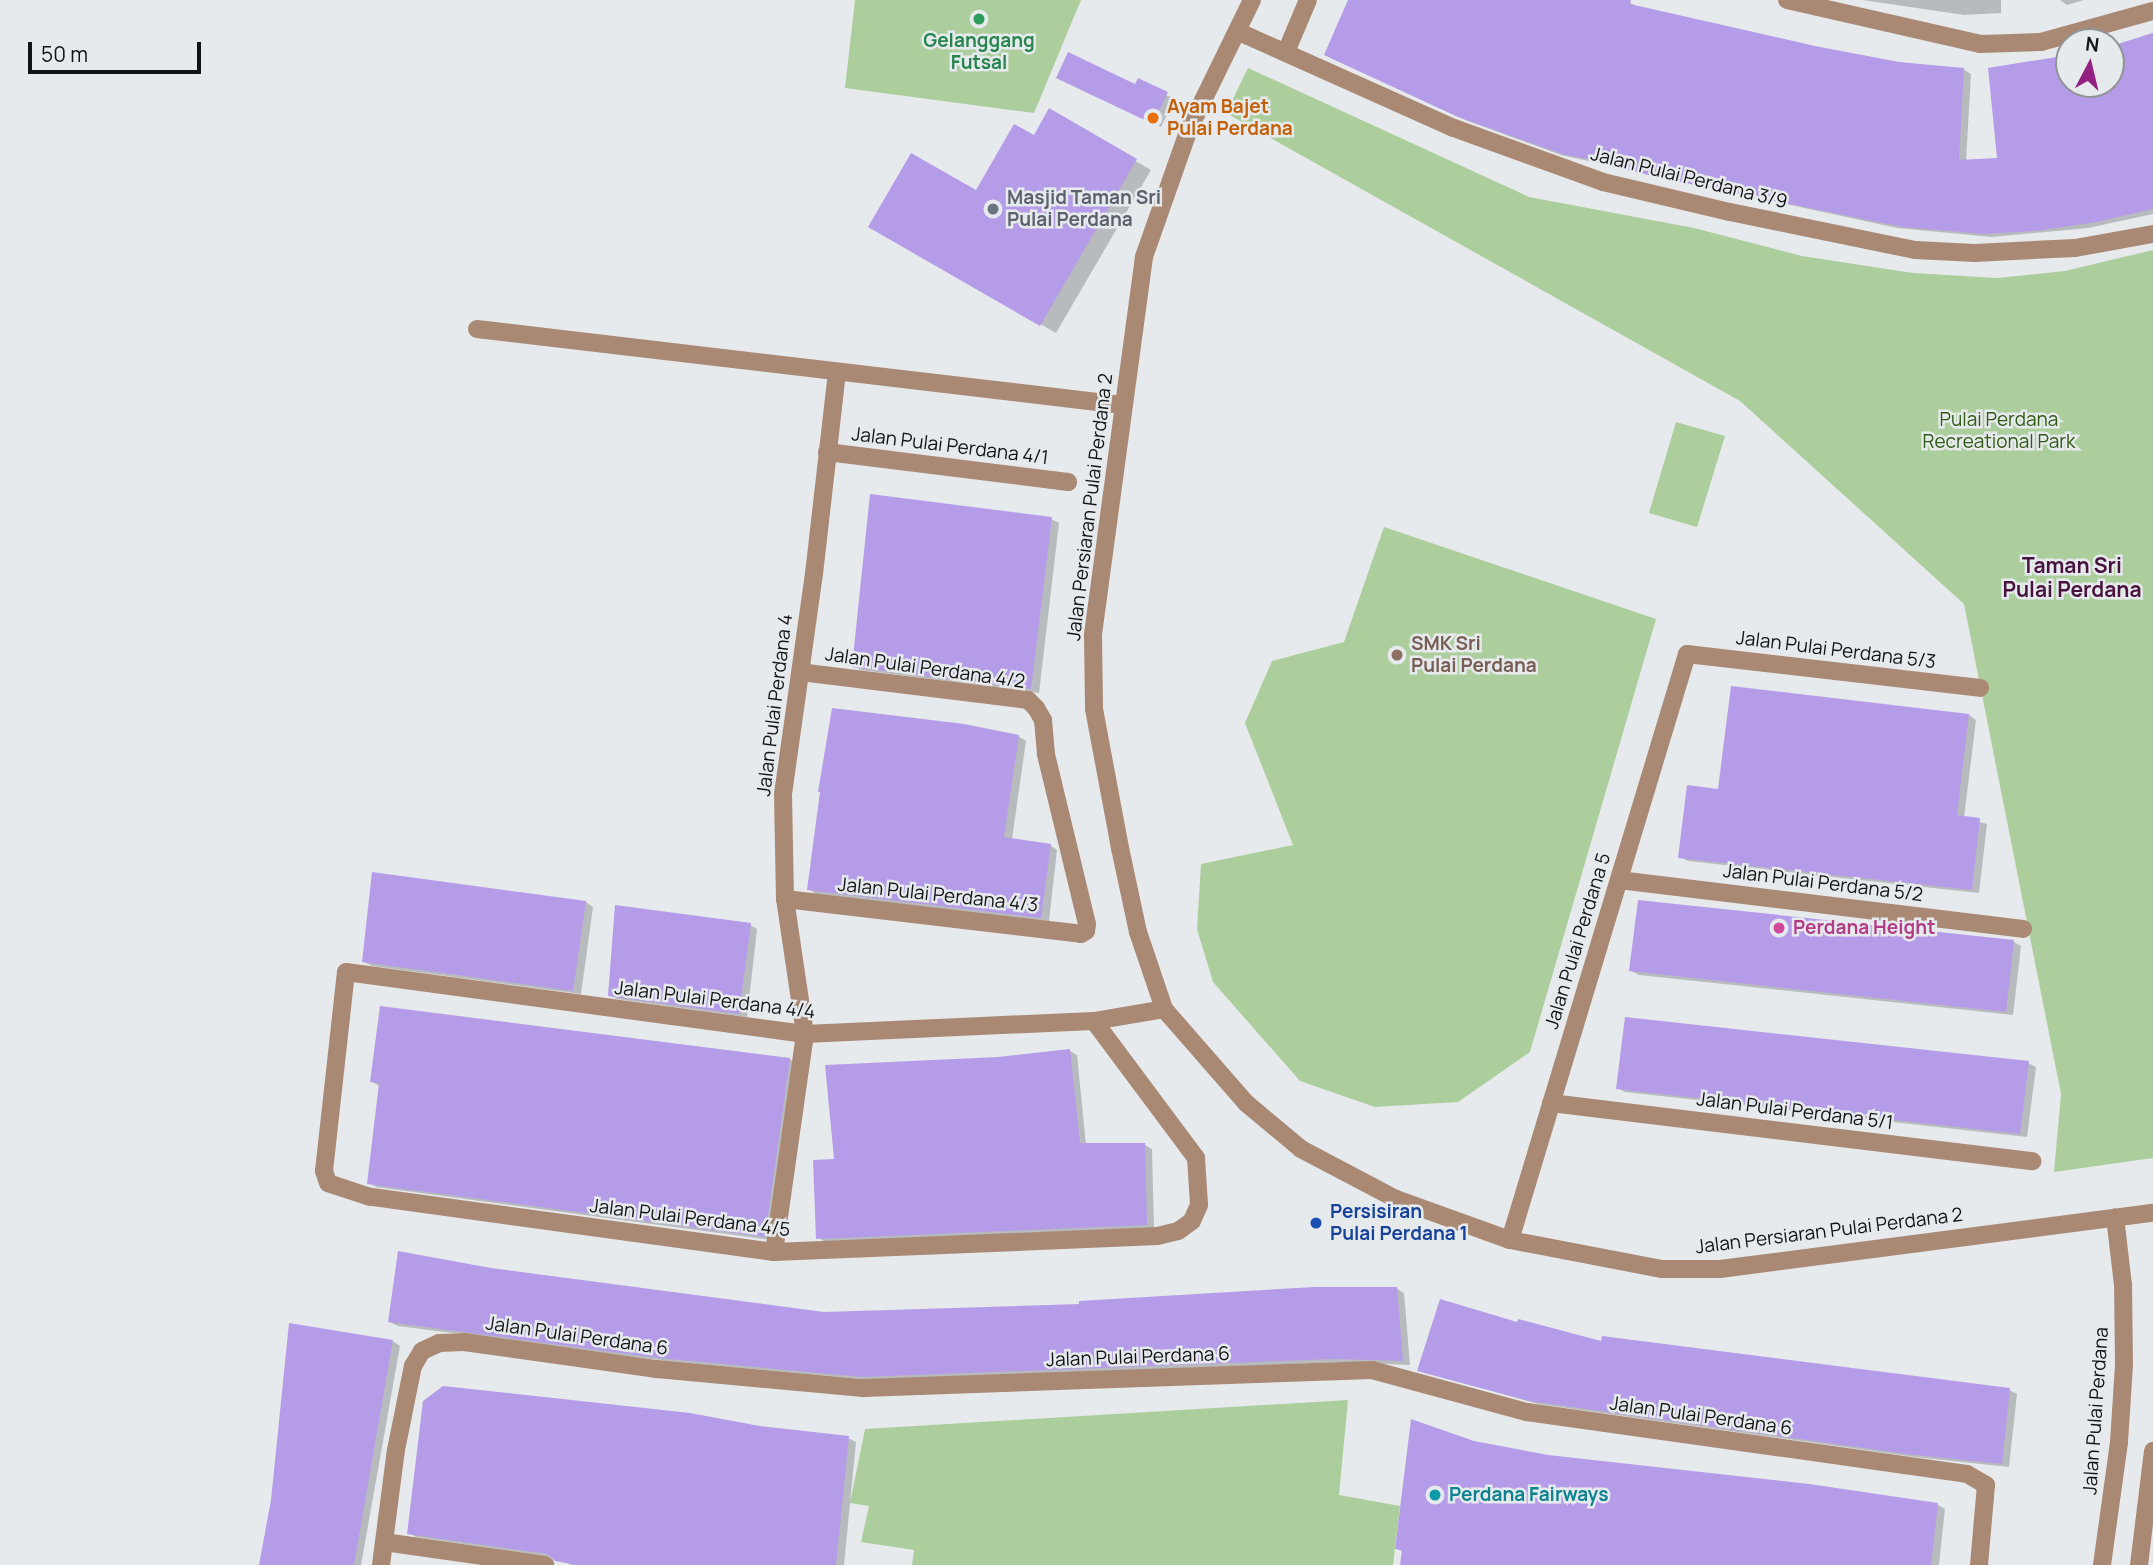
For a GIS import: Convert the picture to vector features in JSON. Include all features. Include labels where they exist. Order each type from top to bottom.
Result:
[{"type":"street","name":"Jalan Persiaran Pulai Perdana 2","points":[[1252,0],[1239,32],[1189,129],[1144,257],[1093,635],[1094,709],[1138,932],[1164,1009],[1246,1103],[1301,1149],[1396,1199],[1510,1240],[1662,1269],[1720,1269],[2153,1213]]},
{"type":"street","points":[[1286,52],[1308,0]]},
{"type":"street","points":[[1787,0],[1980,44],[2041,42],[2153,11]]},
{"type":"street","name":"Jalan Pulai Perdana 3/9","points":[[1239,32],[1454,128],[1591,177],[1739,214],[1915,250],[1975,253],[2075,248],[2153,234]]},
{"type":"street","points":[[477,329],[1123,405]]},
{"type":"street","name":"Jalan Pulai Perdana 4","points":[[774,1252],[805,1034],[785,899],[783,794],[801,672],[836,372]]},
{"type":"street","name":"Jalan Pulai Perdana 4/1","points":[[827,452],[1068,482]]},
{"type":"street","name":"Jalan Pulai Perdana 5/3","points":[[1687,654],[1980,688]]},
{"type":"street","name":"Jalan Pulai Perdana 5","points":[[1510,1240],[1687,654]]},
{"type":"street","name":"Jalan Pulai Perdana 4/2","points":[[801,672],[1028,701],[1043,720],[1045,754],[1086,931]]},
{"type":"street","name":"Jalan Pulai Perdana 5/2","points":[[1619,880],[2023,929]]},
{"type":"street","name":"Jalan Pulai Perdana 4/3","points":[[785,899],[1082,934],[1086,931]]},
{"type":"street","name":"Jalan Pulai Perdana 4/4","points":[[346,972],[805,1034],[1094,1021],[1164,1009]]},
{"type":"street","name":"Jalan Pulai Perdana 4/5","points":[[346,972],[324,1171],[328,1183],[370,1196],[774,1252],[1158,1236],[1178,1231],[1192,1221],[1199,1205],[1196,1158],[1190,1146],[1094,1021]]},
{"type":"street","name":"Jalan Pulai Perdana 5/1","points":[[1551,1103],[2033,1161]]},
{"type":"street","name":"Jalan Pulai Perdana","points":[[2102,1565],[2119,1442],[2124,1364],[2123,1285],[2115,1217]]},
{"type":"street","name":"Jalan Pulai Perdana 6","points":[[381,1565],[396,1450],[413,1366],[422,1351],[439,1343],[464,1342],[657,1369],[863,1388],[1372,1370],[1527,1412],[1967,1474],[1986,1485],[1979,1565]]},
{"type":"street","points":[[2139,1565],[2149,1514],[2153,1451]]},
{"type":"street","points":[[384,1542],[545,1565]]},
{"type":"green space","points":[[855,0],[1081,0],[1034,113],[845,88]]},
{"type":"green space","name":"Pulai Perdana Recreational Park","points":[[1248,68],[1529,197],[1694,228],[1802,256],[1913,273],[1997,278],[2065,271],[2153,250],[2153,1158],[2054,1172],[2061,1094],[1964,604],[1740,401],[1226,113]]},
{"type":"green space","points":[[1676,422],[1725,436],[1697,527],[1649,513]]},
{"type":"green space","points":[[1384,527],[1656,619],[1530,1052],[1458,1102],[1375,1107],[1300,1081],[1213,982],[1197,929],[1201,864],[1293,845],[1245,723],[1272,661],[1344,642]]},
{"type":"green space","points":[[1348,1400],[1339,1495],[1400,1506],[1393,1565],[912,1565],[914,1550],[861,1542],[869,1506],[850,1503],[865,1429]]},
{"type":"building","points":[[1348,0],[1631,0],[1630,4],[1815,46],[1899,62],[1964,68],[1959,160],[1997,158],[1988,68],[2055,57],[2055,98],[2125,98],[2125,42],[2153,33],[2153,209],[2096,222],[2036,231],[1984,234],[1903,227],[1704,187],[1612,167],[1612,163],[1565,155],[1458,117],[1324,55]]},
{"type":"building","points":[[1068,52],[1135,84],[1138,78],[1168,92],[1153,124],[1056,78]]},
{"type":"building","name":"Masjid Taman Sri Pulai Perdana","points":[[1049,108],[1137,159],[1040,326],[868,227],[911,153],[976,190],[1014,124],[1034,135]]},
{"type":"building","points":[[870,494],[1052,517],[1031,689],[852,667]]},
{"type":"building","points":[[1731,686],[1969,714],[1957,815],[1980,818],[1972,890],[1678,858],[1687,785],[1718,789]]},
{"type":"building","points":[[832,708],[964,724],[1019,735],[1004,837],[1051,844],[1041,918],[807,890],[818,792]]},
{"type":"building","points":[[372,872],[586,901],[573,991],[362,962]]},
{"type":"building","points":[[1638,900],[2014,940],[2006,1012],[1629,971]]},
{"type":"building","points":[[615,905],[751,923],[739,1014],[608,996]]},
{"type":"building","points":[[380,1006],[790,1058],[765,1237],[367,1184],[379,1083],[370,1082]]},
{"type":"building","points":[[1625,1017],[2029,1061],[2020,1134],[1616,1089]]},
{"type":"building","points":[[1070,1049],[1080,1143],[1145,1143],[1147,1225],[816,1239],[813,1160],[834,1159],[825,1065],[998,1057]]},
{"type":"building","points":[[398,1251],[491,1268],[824,1312],[1079,1304],[1079,1301],[1314,1287],[1397,1287],[1403,1361],[1332,1359],[863,1377],[658,1358],[388,1322]]},
{"type":"building","points":[[1440,1299],[1517,1322],[1518,1319],[1601,1341],[1602,1336],[2010,1388],[2002,1464],[1906,1454],[1529,1401],[1417,1371]]},
{"type":"building","points":[[289,1323],[393,1340],[354,1565],[259,1565],[271,1500]]},
{"type":"building","points":[[443,1386],[690,1413],[760,1426],[849,1436],[836,1565],[577,1565],[555,1561],[547,1554],[407,1534],[423,1401]]},
{"type":"building","points":[[1411,1419],[1474,1441],[1548,1455],[1809,1484],[1938,1503],[1931,1565],[1400,1565],[1402,1550],[1395,1549]]},
{"type":"place","name":"Gelanggang Futsal","points":[[979,19]]},
{"type":"place","name":"Ayam Bajet Pulai Perdana","points":[[1153,118]]},
{"type":"place","name":"Masjid Taman Sri Pulai Perdana","points":[[993,209]]},
{"type":"place","name":"SMK Sri Pulai Perdana","points":[[1397,655]]},
{"type":"place","name":"Perdana Height","points":[[1779,928]]},
{"type":"place","name":"Persisiran Pulai Perdana 1","points":[[1316,1223]]},
{"type":"place","name":"Perdana Fairways","points":[[1435,1495]]},
{"type":"district","name":"Taman Sri Pulai Perdana","points":[[2072,577]]}]
